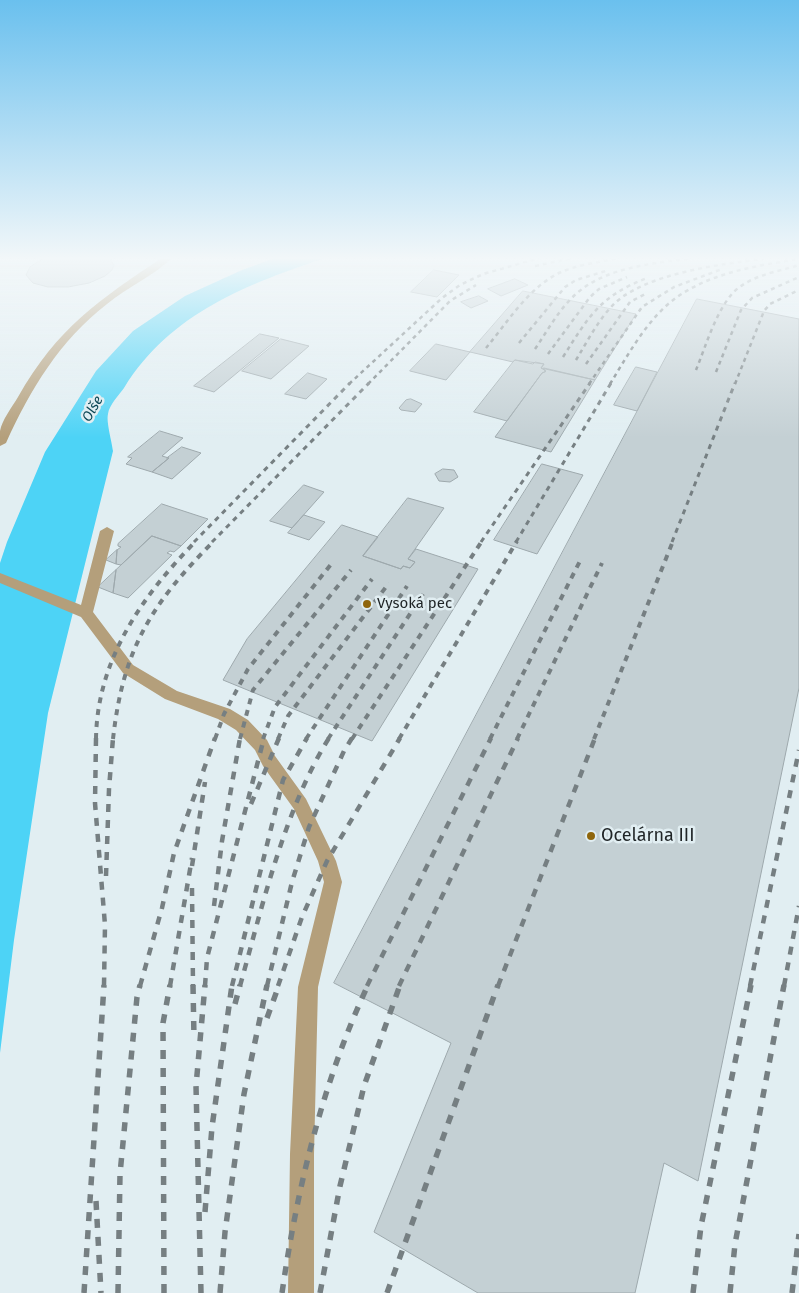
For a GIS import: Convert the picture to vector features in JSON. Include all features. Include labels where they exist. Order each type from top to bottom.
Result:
[{"type":"street","points":[[0,444],[12,417],[45,361],[85,317]]},
{"type":"street","points":[[86,613],[107,531]]},
{"type":"street","points":[[0,578],[86,613],[128,669],[171,695],[224,714],[242,725],[260,745],[269,761],[300,804],[327,861],[333,882],[308,987],[302,1163],[301,1293]]},
{"type":"water","name":"Olše","points":[[153,317],[192,317],[164,339],[143,362],[110,407],[108,422],[113,451],[48,713],[14,940],[0,1053],[0,563],[45,452],[96,371],[133,331]]},
{"type":"building","points":[[500,317],[634,317],[595,380],[541,368],[544,364],[535,362],[533,364],[515,360],[513,362],[470,352]]},
{"type":"building","name":"Ocelárna III","points":[[687,317],[791,317],[799,319],[799,688],[698,1181],[664,1163],[635,1293],[478,1293],[374,1232],[451,1043],[334,983]]},
{"type":"building","points":[[260,334],[279,338],[214,392],[194,386]]},
{"type":"building","points":[[281,339],[309,346],[271,379],[242,371]]},
{"type":"building","points":[[436,344],[470,352],[446,380],[410,371]]},
{"type":"building","points":[[515,360],[544,364],[541,368],[546,371],[542,373],[507,421],[474,412]]},
{"type":"building","points":[[636,367],[657,372],[637,411],[614,405]]},
{"type":"building","points":[[544,368],[595,380],[551,452],[495,437],[542,373],[545,372]]},
{"type":"building","points":[[308,373],[327,379],[306,399],[285,394]]},
{"type":"building","points":[[411,399],[422,404],[415,412],[399,408],[406,400]]},
{"type":"building","points":[[160,431],[183,438],[162,456],[169,458],[152,472],[126,464],[132,458],[128,457]]},
{"type":"building","points":[[182,447],[201,453],[172,479],[152,472],[169,458],[167,458]]},
{"type":"building","points":[[542,464],[583,475],[537,554],[494,540]]},
{"type":"building","points":[[443,469],[454,470],[458,477],[450,482],[439,481],[435,474]]},
{"type":"building","points":[[304,485],[324,492],[292,528],[270,521]]},
{"type":"building","points":[[408,498],[444,508],[408,559],[415,562],[410,568],[403,566],[401,569],[363,556]]},
{"type":"building","points":[[162,504],[208,519],[181,546],[152,536],[121,565],[116,564],[117,550],[121,547],[118,544]]},
{"type":"building","points":[[304,515],[325,522],[309,540],[288,533]]},
{"type":"building","name":"Vysoká pec","points":[[342,525],[378,537],[363,556],[401,569],[403,566],[410,568],[415,562],[408,559],[416,549],[478,569],[372,741],[223,680],[247,639]]},
{"type":"building","points":[[152,536],[181,546],[174,552],[170,551],[167,553],[172,555],[128,598],[113,593],[116,570]]},
{"type":"building","points":[[117,550],[116,564],[106,560]]},
{"type":"building","points":[[116,570],[113,593],[98,587]]},
{"type":"railway","points":[[349,384],[421,317]]},
{"type":"railway","points":[[368,384],[434,317]]},
{"type":"railway","points":[[486,348],[511,317]]},
{"type":"railway","points":[[519,343],[540,317]]},
{"type":"railway","points":[[535,349],[556,317]]},
{"type":"railway","points":[[548,354],[575,317]]},
{"type":"railway","points":[[563,357],[590,317]]},
{"type":"railway","points":[[576,360],[603,317]]},
{"type":"railway","points":[[586,364],[619,317]]},
{"type":"railway","points":[[589,384],[635,317]]},
{"type":"railway","points":[[610,384],[635,343],[655,317]]},
{"type":"railway","points":[[696,370],[717,317]]},
{"type":"railway","points":[[716,372],[738,317]]},
{"type":"railway","points":[[735,384],[761,317]]},
{"type":"railway","points":[[212,542],[369,383]]},
{"type":"railway","points":[[481,542],[590,383]]},
{"type":"railway","points":[[516,542],[611,383]]},
{"type":"railway","points":[[672,542],[735,383]]},
{"type":"railway","points":[[194,542],[349,384]]},
{"type":"railway","points":[[96,739],[98,710],[104,682],[126,631],[158,584],[196,541]]},
{"type":"railway","points":[[113,739],[124,679],[144,630],[173,586],[214,541]]},
{"type":"railway","points":[[352,739],[482,541]]},
{"type":"railway","points":[[399,739],[517,541]]},
{"type":"railway","points":[[594,739],[673,541]]},
{"type":"railway","points":[[490,739],[582,557]]},
{"type":"railway","points":[[215,739],[224,714],[248,669],[332,563]]},
{"type":"railway","points":[[517,739],[602,563]]},
{"type":"railway","points":[[240,739],[253,690],[351,570]]},
{"type":"railway","points":[[263,739],[275,707],[372,579]]},
{"type":"railway","points":[[278,739],[288,716],[389,583]]},
{"type":"railway","points":[[306,739],[407,586]]},
{"type":"railway","points":[[328,739],[423,594]]},
{"type":"railway","points":[[96,738],[95,803],[105,925],[104,986]]},
{"type":"railway","points":[[106,876],[113,738]]},
{"type":"railway","points":[[140,986],[162,908],[174,853],[215,738]]},
{"type":"railway","points":[[214,906],[222,841],[240,738]]},
{"type":"railway","points":[[205,986],[207,958],[264,738]]},
{"type":"railway","points":[[251,804],[279,738]]},
{"type":"railway","points":[[232,986],[283,780],[307,738]]},
{"type":"railway","points":[[240,986],[266,891],[287,826],[313,766],[329,738]]},
{"type":"railway","points":[[267,986],[292,882],[309,827],[344,751],[352,738]]},
{"type":"railway","points":[[278,986],[302,917],[327,861],[400,738]]},
{"type":"railway","points":[[367,986],[491,738]]},
{"type":"railway","points":[[399,986],[518,738]]},
{"type":"railway","points":[[498,986],[595,738]]},
{"type":"railway","points":[[750,986],[799,750]]},
{"type":"railway","points":[[192,866],[205,782]]},
{"type":"railway","points":[[170,986],[192,858]]},
{"type":"railway","points":[[192,888],[193,986]]},
{"type":"railway","points":[[784,986],[799,906]]},
{"type":"railway","points":[[84,1293],[104,985]]},
{"type":"railway","points":[[118,1293],[120,1174],[137,997],[140,985]]},
{"type":"railway","points":[[164,1293],[163,1023],[170,985]]},
{"type":"railway","points":[[193,985],[194,1038]]},
{"type":"railway","points":[[201,1293],[196,1086],[205,985]]},
{"type":"railway","points":[[205,1212],[212,1127],[232,985]]},
{"type":"railway","points":[[235,1004],[240,985]]},
{"type":"railway","points":[[220,1293],[225,1232],[244,1094],[267,985]]},
{"type":"railway","points":[[267,1018],[279,985]]},
{"type":"railway","points":[[282,1293],[295,1214],[314,1136],[338,1059],[368,985]]},
{"type":"railway","points":[[320,1293],[340,1186],[364,1086],[400,985]]},
{"type":"railway","points":[[387,1293],[498,985]]},
{"type":"railway","points":[[693,1293],[701,1226],[751,985]]},
{"type":"railway","points":[[730,1293],[735,1244],[784,985]]},
{"type":"railway","points":[[96,1201],[101,1293]]},
{"type":"railway","points":[[792,1293],[799,1234]]},
{"type":"place","name":"Vysoká pec","points":[[367,604]]},
{"type":"place","name":"Ocelárna III","points":[[591,836]]}]
